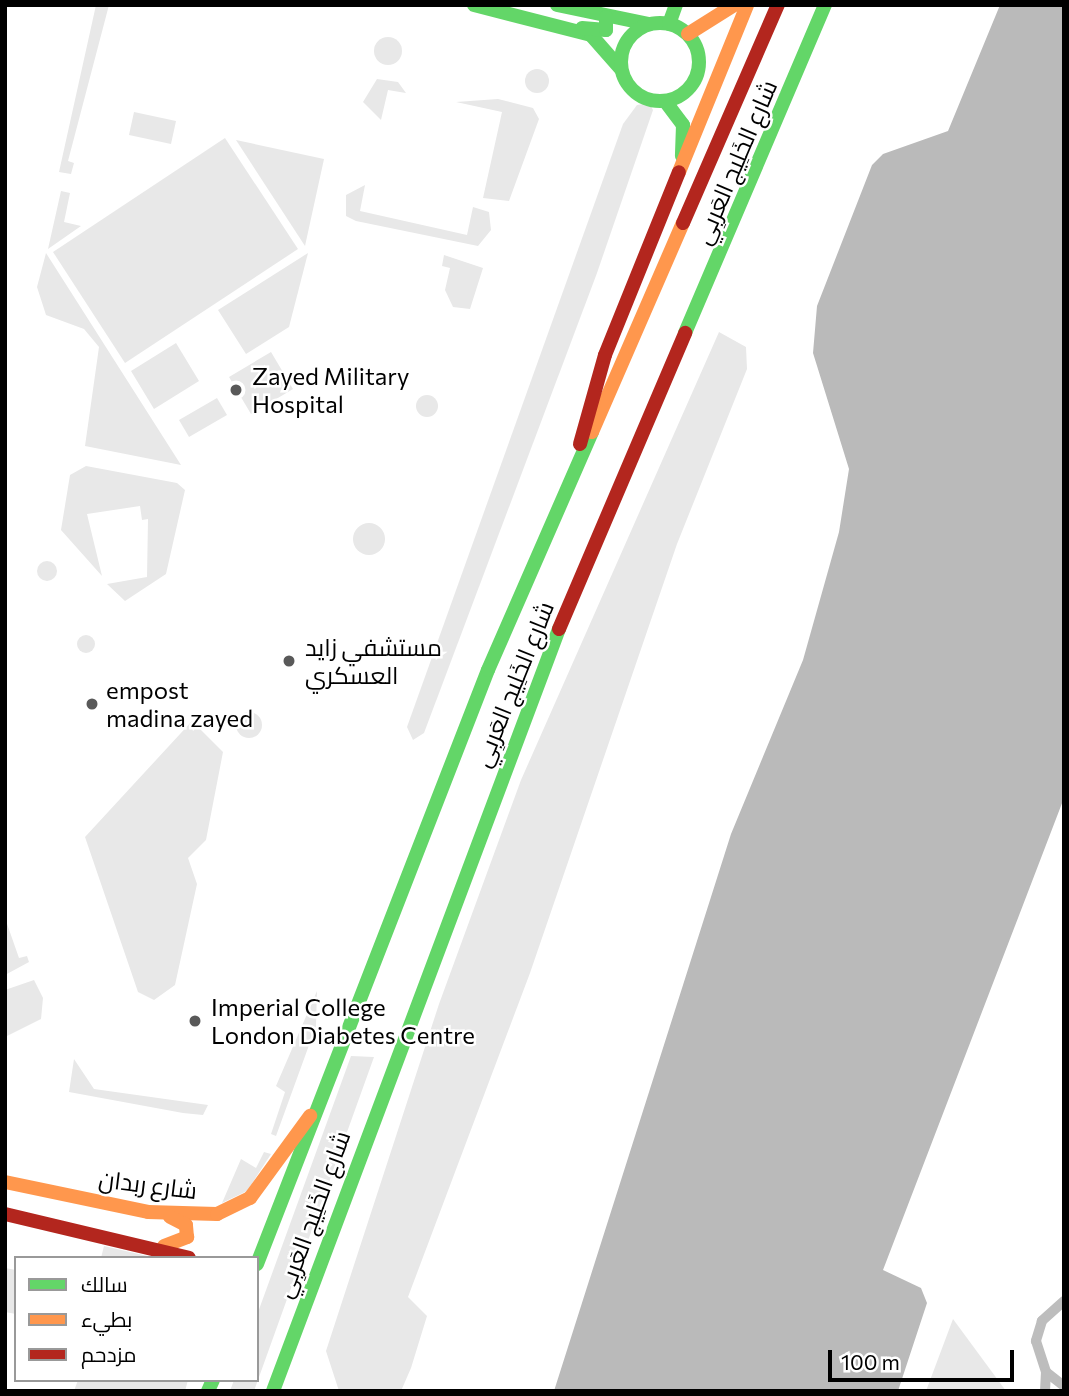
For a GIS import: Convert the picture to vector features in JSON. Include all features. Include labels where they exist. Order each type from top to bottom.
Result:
[{"type":"main road","points":[[474,5],[557,24],[603,31],[610,26],[606,17]]},
{"type":"main road","points":[[556,5],[650,25],[669,24],[688,34],[699,56],[695,81],[665,101]]},
{"type":"main road","points":[[669,24],[676,5]]},
{"type":"main road","points":[[688,34],[734,5]]},
{"type":"main road","points":[[577,458],[606,355],[747,5]]},
{"type":"main road","name":"شارع الخَلِيج العَربِي","points":[[259,1259],[403,878],[577,458],[648,314],[778,5]]},
{"type":"main road","name":"شارع الخَلِيج العَربِي","points":[[273,1391],[554,641],[825,5]]},
{"type":"main road","points":[[557,24],[591,35],[622,71],[634,91],[665,101],[685,133],[671,195]]},
{"type":"main road","points":[[622,71],[629,39],[650,25]]},
{"type":"main road","name":"شارع ربدان","points":[[5,1182],[148,1212],[217,1214],[239,1205],[259,1187],[319,1103]]},
{"type":"main road","points":[[148,1212],[177,1219],[187,1229],[183,1242],[161,1246]]},
{"type":"main road","points":[[5,1214],[161,1246],[184,1256]]},
{"type":"street","points":[[1045,1391],[1046,1372],[1037,1352],[1038,1331],[1064,1301]]},
{"type":"street","points":[[1046,1372],[1064,1386]]},
{"type":"shaded area","points":[[96,5],[109,5],[68,161],[74,163],[71,174],[59,172]]},
{"type":"shaded area","points":[[1000,5],[1064,5],[1064,798],[883,1270],[921,1288],[927,1303],[898,1391],[554,1391],[731,834],[803,660],[839,532],[849,469],[813,353],[817,306],[872,165],[883,154],[948,131]]},
{"type":"shaded area","points":[[388,37],[398,41],[402,51],[398,61],[388,65],[378,61],[374,51],[378,41]]},
{"type":"shaded area","points":[[537,69],[546,72],[549,81],[546,90],[537,93],[528,90],[525,81],[528,72]]},
{"type":"shaded area","points":[[377,79],[398,82],[406,93],[388,90],[381,120],[363,102]]},
{"type":"shaded area","points":[[498,99],[533,108],[539,119],[509,201],[483,198],[502,112],[456,102]]},
{"type":"shaded area","points":[[649,103],[653,110],[597,273],[424,733],[413,740],[407,727],[623,124],[637,105]]},
{"type":"shaded area","points":[[134,112],[176,121],[171,144],[129,135]]},
{"type":"shaded area","points":[[225,138],[298,249],[125,363],[53,252]]},
{"type":"shaded area","points":[[236,140],[324,159],[305,246]]},
{"type":"shaded area","points":[[365,185],[360,211],[467,235],[473,207],[489,212],[491,230],[478,246],[356,221],[346,216],[346,195]]},
{"type":"shaded area","points":[[61,191],[70,193],[64,222],[81,226],[48,249]]},
{"type":"shaded area","points":[[46,253],[181,465],[85,446],[99,347],[84,329],[46,315],[37,287]]},
{"type":"shaded area","points":[[308,253],[289,327],[246,354],[218,310]]},
{"type":"shaded area","points":[[444,255],[483,268],[470,309],[453,307],[445,290],[450,268],[442,266]]},
{"type":"shaded area","points":[[719,332],[746,347],[747,369],[677,544],[530,973],[408,1297],[427,1316],[411,1368],[401,1391],[339,1391],[326,1351],[439,1004],[521,780]]},
{"type":"shaded area","points":[[176,343],[199,381],[154,409],[131,371]]},
{"type":"shaded area","points":[[271,352],[293,389],[251,414],[229,377]]},
{"type":"shaded area","points":[[427,395],[435,398],[438,406],[435,414],[427,417],[419,414],[416,406],[419,398]]},
{"type":"shaded area","points":[[217,398],[227,415],[189,437],[179,420]]},
{"type":"shaded area","points":[[86,466],[177,483],[185,490],[166,574],[125,601],[107,584],[147,577],[148,519],[142,520],[140,506],[87,514],[102,576],[61,530],[70,475]]},
{"type":"shaded area","points":[[369,523],[380,528],[385,539],[380,550],[369,555],[358,550],[353,539],[358,528]]},
{"type":"shaded area","points":[[47,561],[54,564],[57,571],[54,578],[47,581],[40,578],[37,571],[40,564]]},
{"type":"shaded area","points":[[82,635],[90,635],[95,644],[93,651],[82,653],[77,648],[77,640]]},
{"type":"shaded area","points":[[249,712],[258,716],[262,725],[258,734],[249,738],[240,734],[236,725],[240,716]]},
{"type":"shaded area","points":[[192,721],[223,752],[206,840],[188,858],[197,884],[175,985],[154,1000],[138,992],[85,837]]},
{"type":"shaded area","points":[[5,918],[19,958],[27,956],[29,962],[5,975]]},
{"type":"shaded area","points":[[34,980],[43,998],[41,1019],[5,1037],[5,990]]},
{"type":"shaded area","points":[[317,991],[316,1026],[276,1136],[271,1134],[285,1092],[276,1086]]},
{"type":"shaded area","points":[[351,1056],[374,1057],[259,1377],[259,1309]]},
{"type":"shaded area","points":[[74,1059],[94,1089],[208,1105],[203,1115],[69,1092]]},
{"type":"shaded area","points":[[264,1152],[271,1154],[247,1191],[222,1203],[241,1159],[256,1168]]},
{"type":"shaded area","points":[[104,1246],[147,1256],[102,1256]]},
{"type":"shaded area","points":[[5,1268],[14,1270],[14,1314],[5,1312]]},
{"type":"shaded area","points":[[953,1319],[1006,1391],[926,1391]]},
{"type":"shaded area","points":[[77,1382],[187,1382],[185,1391],[74,1391]]},
{"type":"shaded area","points":[[233,1382],[257,1382],[254,1391],[230,1391]]},
{"type":"traffic: fast","points":[[474,5],[591,35],[621,69]]},
{"type":"traffic: fast","points":[[557,5],[649,24]]},
{"type":"traffic: fast","points":[[669,24],[676,5]]},
{"type":"traffic: fast","points":[[685,333],[825,5]]},
{"type":"traffic: fast","points":[[582,28],[606,30],[606,17]]},
{"type":"traffic: fast","points":[[660,23],[675,26],[692,40],[699,62],[696,77],[682,94],[660,101],[645,98],[628,84],[621,62],[624,47],[638,30],[660,23]]},
{"type":"traffic: fast","points":[[665,101],[683,125],[682,156]]},
{"type":"traffic: fast","points":[[259,1259],[488,670],[592,432]]},
{"type":"traffic: fast","points":[[273,1391],[559,629]]},
{"type":"traffic: fast","points":[[208,1391],[212,1382]]},
{"type":"traffic: slow","points":[[688,34],[734,5]]},
{"type":"traffic: slow","points":[[679,172],[747,5]]},
{"type":"traffic: slow","points":[[592,432],[683,223]]},
{"type":"traffic: slow","points":[[5,1182],[148,1212],[217,1214],[250,1198],[310,1116]]},
{"type":"traffic: slow","points":[[164,1246],[187,1237],[186,1225],[170,1217]]},
{"type":"traffic: jam","points":[[683,223],[778,5]]},
{"type":"traffic: jam","points":[[580,444],[605,355],[679,172]]},
{"type":"traffic: jam","points":[[559,629],[685,333]]},
{"type":"traffic: jam","points":[[5,1214],[181,1256]]},
{"type":"place","name":"Zayed Military Hospital","points":[[236,390]]},
{"type":"place","name":"مستشفي زايد العسكري","points":[[289,661]]},
{"type":"place","name":"empost madina zayed","points":[[92,704]]},
{"type":"place","name":"Imperial College London Diabetes Centre","points":[[195,1021]]}]
